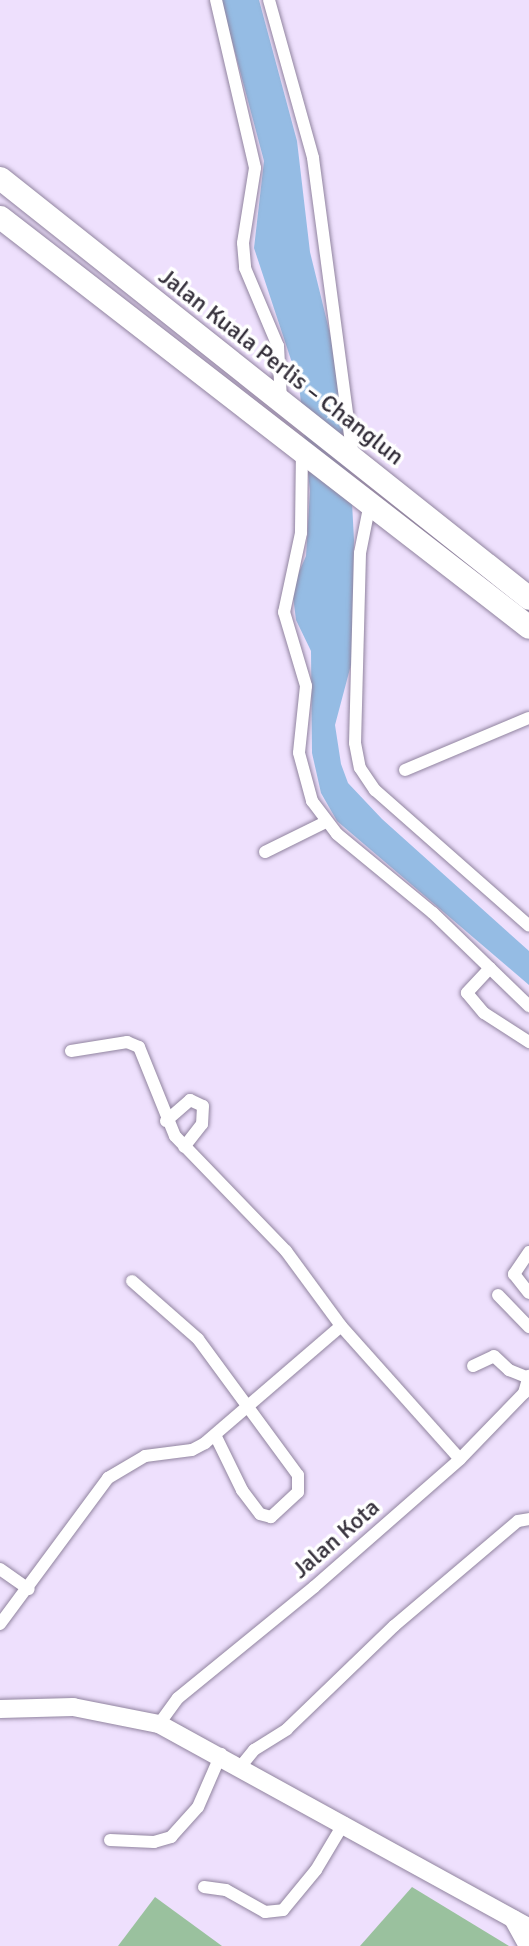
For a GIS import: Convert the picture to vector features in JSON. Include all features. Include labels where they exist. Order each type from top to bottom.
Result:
[{"type":"highway","name":"Jalan Kuala Perlis – Changlun","points":[[0,178],[529,598]]},
{"type":"highway","name":"Jalan Kuala Perlis – Changlun","points":[[0,217],[304,449],[529,627]]},
{"type":"main road","points":[[0,1709],[73,1707],[159,1724],[221,1754],[521,1923],[528,1946]]},
{"type":"street","points":[[216,0],[255,168],[243,243],[244,268],[278,346],[283,401]]},
{"type":"street","points":[[269,0],[313,158],[352,456]]},
{"type":"street","points":[[304,449],[301,533],[284,611],[306,685],[301,767],[312,800],[326,822],[529,1006]]},
{"type":"street","points":[[365,499],[360,553],[355,743],[360,768],[375,790],[529,926]]},
{"type":"street","points":[[405,770],[529,718]]},
{"type":"street","points":[[265,852],[326,822]]},
{"type":"street","points":[[490,968],[467,993],[484,1013],[529,1042]]},
{"type":"street","points":[[71,1051],[127,1042],[139,1047],[166,1121],[184,1147],[286,1251],[341,1326],[460,1459]]},
{"type":"street","points":[[166,1121],[190,1100],[203,1105],[202,1124],[184,1147]]},
{"type":"street","points":[[529,1252],[514,1274],[529,1293]]},
{"type":"street","points":[[132,1281],[188,1327],[298,1475],[298,1492],[271,1517],[260,1514],[242,1490],[215,1435]]},
{"type":"street","points":[[498,1295],[529,1327]]},
{"type":"street","points":[[0,1624],[29,1589],[85,1504],[108,1478],[134,1460],[192,1450],[215,1435],[341,1326]]},
{"type":"street","points":[[473,1366],[494,1356],[509,1370],[529,1377]]},
{"type":"street","name":"Jalan Kota","points":[[159,1724],[178,1698],[314,1587],[460,1459],[524,1393],[529,1377]]},
{"type":"street","points":[[241,1766],[250,1753],[287,1729],[384,1634],[518,1521],[529,1519]]},
{"type":"street","points":[[0,1569],[29,1589]]},
{"type":"street","points":[[110,1840],[154,1842],[171,1837],[198,1807],[221,1754]]},
{"type":"street","points":[[204,1887],[226,1890],[265,1912],[283,1910],[316,1870],[344,1823]]},
{"type":"green space","points":[[412,1887],[509,1946],[360,1946]]},
{"type":"green space","points":[[155,1897],[222,1946],[118,1946]]},
{"type":"water","points":[[221,0],[259,0],[297,141],[310,252],[334,350],[350,465],[354,540],[352,661],[335,725],[341,764],[348,783],[382,819],[529,951],[529,985],[337,821],[321,793],[312,753],[311,651],[296,620],[292,588],[306,556],[310,491],[299,384],[254,248],[264,161]]}]
